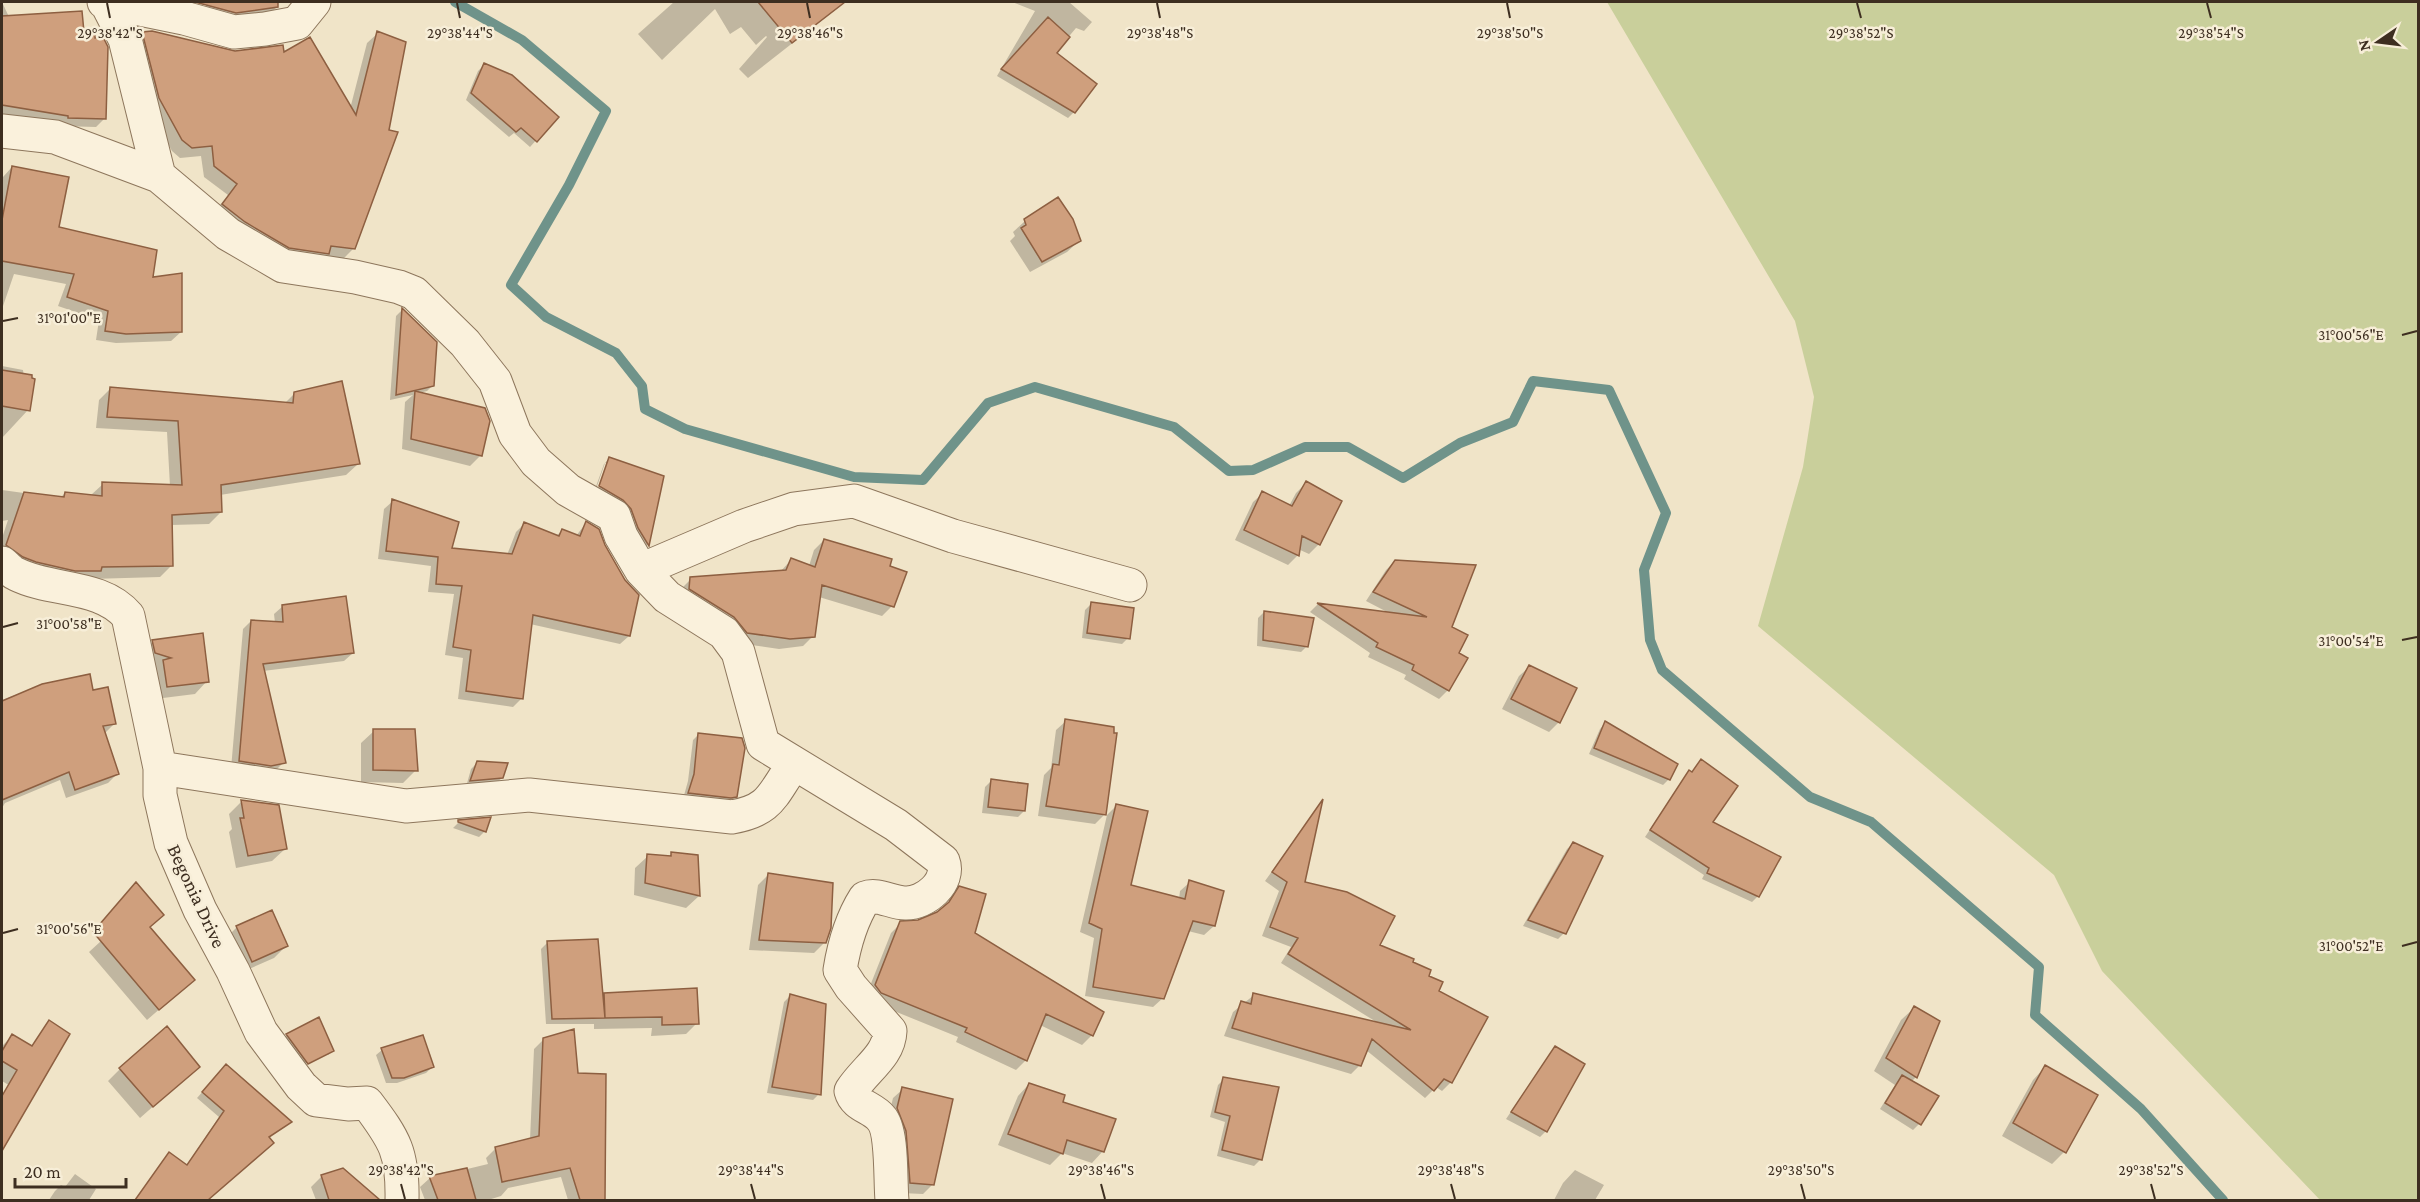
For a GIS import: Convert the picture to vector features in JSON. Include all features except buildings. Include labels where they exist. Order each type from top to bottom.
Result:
[{"type":"street","points":[[105,2],[184,18],[234,32],[297,23],[314,2]]},
{"type":"street","points":[[105,2],[125,39],[159,176]]},
{"type":"street","points":[[2,131],[55,137],[159,176],[228,234],[283,266],[354,277],[399,287],[414,293],[465,343],[495,381],[515,434],[536,462],[568,490],[614,516],[621,536],[641,570],[668,597],[724,633],[738,652],[763,744],[896,825],[939,857],[945,866],[942,884],[920,901],[905,904],[885,898],[867,896],[865,898],[857,910],[846,941],[840,970],[851,987],[890,1031],[890,1043],[851,1091],[856,1101],[883,1119],[888,1131],[892,1200]]},
{"type":"street","points":[[641,570],[744,526],[794,509],[854,501],[954,536],[1130,585]]},
{"type":"street","name":"Begonia Drive","points":[[2,562],[15,574],[104,597],[118,604],[128,616],[160,768],[160,795],[171,843],[200,910],[233,971],[261,1032],[301,1086],[316,1100],[348,1104],[367,1103],[392,1136],[399,1157],[402,1200]]},
{"type":"street","points":[[160,768],[406,806],[530,795],[732,817],[748,814],[765,806],[794,764]]},
{"type":"green space","points":[[1607,2],[2418,2],[2418,1200],[2320,1200],[2102,971],[2054,875],[1758,626],[1803,467],[1814,397],[1795,321]]},
{"type":"waterway","points":[[455,2],[522,40],[606,111],[569,185],[511,285],[546,317],[616,353],[642,386],[645,409],[685,429],[854,477],[923,480],[988,403],[1035,387],[1174,427],[1229,471],[1253,470],[1305,447],[1348,447],[1403,478],[1460,443],[1513,422],[1533,381],[1609,390],[1666,513],[1644,570],[1650,640],[1662,670],[1810,797],[1871,822],[2039,967],[2035,1015],[2141,1109],[2223,1200]]}]
